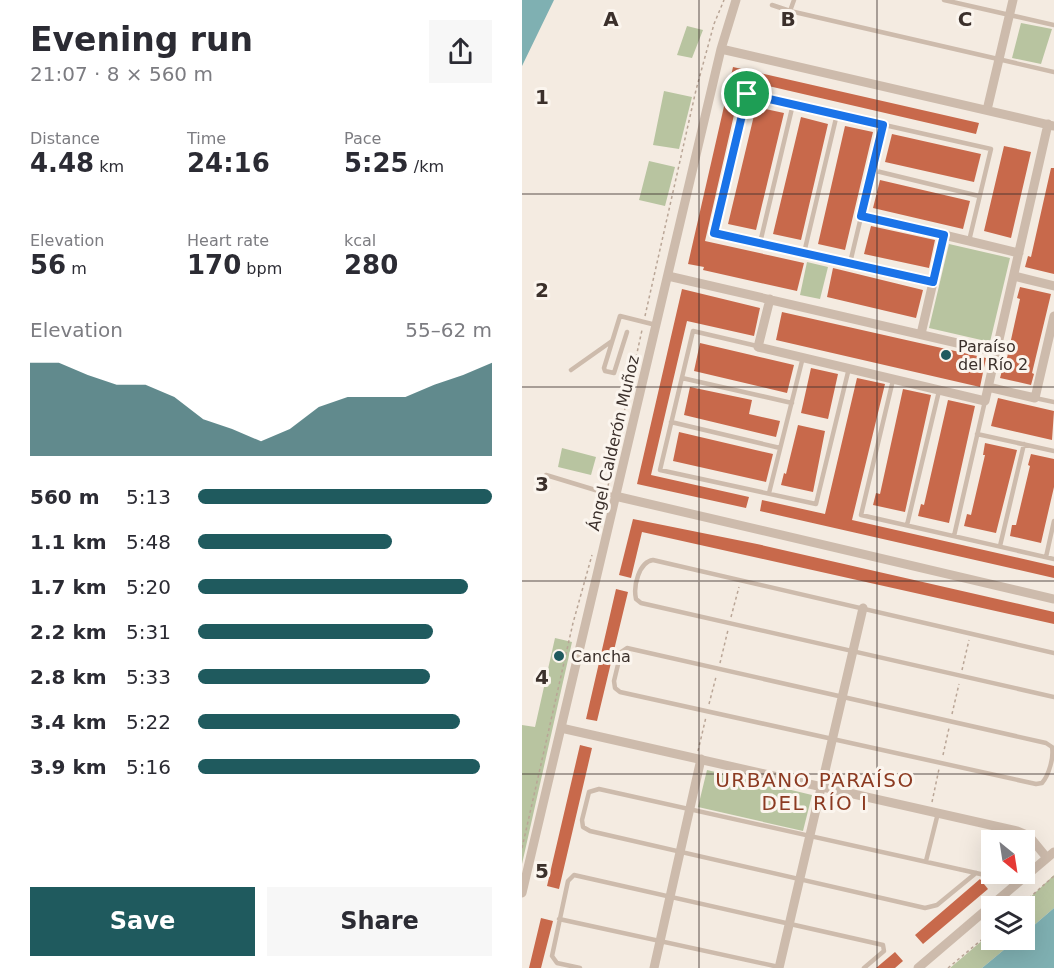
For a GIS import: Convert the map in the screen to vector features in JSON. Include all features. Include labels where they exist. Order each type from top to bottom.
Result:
[{"type":"street","name":"Ángel Calderón Muñoz","points":[[522,893],[561,729],[611,495],[656,325],[721,49],[736,0]]},
{"type":"street","points":[[987,110],[1013,0]]},
{"type":"street","points":[[721,49],[1051,125],[985,401],[758,347],[770,300]]},
{"type":"street","points":[[921,334],[944,235],[1019,253]]},
{"type":"street","points":[[668,276],[996,352]]},
{"type":"street","points":[[1014,276],[1054,286]]},
{"type":"street","points":[[988,387],[1035,398],[1054,316]]},
{"type":"street","points":[[611,495],[1054,599]]},
{"type":"street","points":[[781,968],[863,608]]},
{"type":"street","points":[[561,729],[1024,833],[1051,855],[918,968]]},
{"type":"street","points":[[654,968],[701,759]]},
{"type":"lane","points":[[790,11],[794,0]]},
{"type":"lane","points":[[944,0],[1054,25]]},
{"type":"lane","points":[[772,5],[1054,72]]},
{"type":"lane","points":[[933,282],[714,233],[747,94],[991,149],[969,241]]},
{"type":"lane","points":[[760,243],[793,104]]},
{"type":"lane","points":[[804,253],[837,114]]},
{"type":"lane","points":[[850,263],[883,125]]},
{"type":"lane","points":[[872,170],[980,196]]},
{"type":"lane","points":[[861,216],[944,235]]},
{"type":"lane","points":[[627,332],[613,374],[604,369],[620,316],[656,325]]},
{"type":"lane","points":[[758,347],[693,331],[660,470],[816,504],[849,368]]},
{"type":"lane","points":[[571,370],[612,341]]},
{"type":"lane","points":[[769,493],[803,357]]},
{"type":"lane","points":[[682,378],[792,403]]},
{"type":"lane","points":[[893,379],[861,515],[1054,559]]},
{"type":"lane","points":[[907,525],[940,390]]},
{"type":"lane","points":[[1035,398],[1054,402]]},
{"type":"lane","points":[[954,536],[985,401]]},
{"type":"lane","points":[[671,422],[780,448]]},
{"type":"lane","points":[[977,434],[1054,451]]},
{"type":"lane","points":[[1000,546],[1024,444]]},
{"type":"lane","points":[[546,475],[611,495]]},
{"type":"lane","points":[[1046,557],[1054,521]]},
{"type":"lane","points":[[1054,652],[653,560],[646,561],[641,566],[634,592],[636,599],[641,603],[1054,697]]},
{"type":"lane","points":[[632,648],[843,696],[1046,742],[1052,747],[1053,753],[1047,778],[1042,783],[1036,784],[620,692],[614,685],[621,652],[632,648]]},
{"type":"lane","points":[[976,873],[937,905],[929,908],[590,831],[583,827],[582,820],[588,795],[595,788],[926,861],[981,874]]},
{"type":"lane","points":[[926,861],[938,813]]},
{"type":"lane","points":[[580,968],[557,963],[553,959],[552,952],[568,881],[574,875],[883,945],[885,949],[864,968]]},
{"type":"lane","points":[[559,919],[781,968]]},
{"type":"path","points":[[611,495],[617,436],[696,90],[714,24],[724,0]]},
{"type":"path","points":[[522,848],[573,623],[592,555]]},
{"type":"path","points":[[1031,896],[1054,876]]},
{"type":"path","points":[[948,968],[981,940]]},
{"type":"green space","points":[[1021,23],[1052,29],[1041,64],[1012,58]]},
{"type":"green space","points":[[687,26],[703,30],[692,58],[677,55]]},
{"type":"green space","points":[[664,91],[692,97],[679,149],[653,145]]},
{"type":"green space","points":[[649,161],[675,167],[665,206],[639,200]]},
{"type":"green space","points":[[949,244],[1010,258],[990,342],[929,328]]},
{"type":"green space","points":[[807,262],[828,267],[820,299],[800,295]]},
{"type":"green space","points":[[562,448],[596,457],[591,475],[558,467]]},
{"type":"green space","points":[[555,638],[572,642],[522,864],[522,725],[535,727]]},
{"type":"green space","points":[[707,770],[812,795],[803,831],[698,807]]},
{"type":"green space","points":[[1054,875],[1054,908],[1035,924],[1035,896],[1032,896]]},
{"type":"green space","points":[[981,942],[981,950],[1004,950],[982,968],[950,968]]},
{"type":"water","points":[[522,0],[554,0],[522,66]]},
{"type":"water","points":[[1054,908],[1054,968],[982,968],[1004,950],[1035,950],[1035,924]]},
{"type":"building","points":[[733,67],[979,123],[976,134],[742,80],[705,241],[804,263],[797,291],[703,270],[704,267],[688,264]]},
{"type":"building","points":[[756,107],[784,113],[756,230],[728,224]]},
{"type":"building","points":[[801,117],[828,124],[801,240],[773,234]]},
{"type":"building","points":[[845,126],[873,132],[845,250],[818,244]]},
{"type":"building","points":[[892,134],[981,154],[974,182],[885,162]]},
{"type":"building","points":[[1004,146],[1031,152],[1011,238],[984,231]]},
{"type":"building","points":[[1051,168],[1054,168],[1054,274],[1025,267],[1028,256],[1031,257]]},
{"type":"building","points":[[880,180],[970,201],[963,229],[873,208]]},
{"type":"building","points":[[871,226],[935,240],[929,268],[864,254]]},
{"type":"building","points":[[833,268],[923,290],[916,318],[827,297]]},
{"type":"building","points":[[1020,287],[1051,294],[1031,385],[1000,378],[1003,367],[1005,367],[1020,299],[1017,298]]},
{"type":"building","points":[[682,289],[760,308],[754,336],[687,321],[651,475],[749,497],[746,508],[637,484]]},
{"type":"building","points":[[782,312],[986,358],[980,387],[776,340]]},
{"type":"building","points":[[700,343],[794,365],[787,393],[694,371]]},
{"type":"building","points":[[811,368],[838,374],[828,419],[801,413]]},
{"type":"building","points":[[857,378],[885,384],[852,520],[1054,566],[1054,578],[760,511],[762,500],[825,514]]},
{"type":"building","points":[[690,387],[752,400],[749,414],[780,421],[776,437],[684,415]]},
{"type":"building","points":[[903,389],[931,395],[905,512],[873,505],[876,493],[880,494]]},
{"type":"building","points":[[998,398],[1054,411],[1052,440],[991,426]]},
{"type":"building","points":[[948,400],[975,406],[949,523],[918,516],[921,504],[924,505]]},
{"type":"building","points":[[798,425],[825,431],[813,492],[781,485],[784,473],[786,474]]},
{"type":"building","points":[[679,432],[773,454],[766,482],[673,461]]},
{"type":"building","points":[[985,443],[1017,450],[996,533],[964,526],[967,514],[971,515],[985,455],[983,455]]},
{"type":"building","points":[[1031,454],[1054,459],[1054,487],[1041,543],[1010,536],[1012,525],[1016,525]]},
{"type":"building","points":[[633,519],[757,544],[1054,612],[1054,624],[642,532],[631,578],[619,575]]},
{"type":"building","points":[[616,589],[628,592],[597,721],[586,719]]},
{"type":"building","points":[[580,745],[592,748],[559,889],[547,886]]},
{"type":"building","points":[[980,879],[981,884],[988,889],[923,944],[915,935]]},
{"type":"building","points":[[541,918],[553,921],[541,968],[529,968]]},
{"type":"building","points":[[895,952],[903,961],[895,968],[876,968]]},
{"type":"place","name":"Paraíso del Río 2","points":[[946,355]]},
{"type":"place","name":"Cancha","points":[[559,656]]},
{"type":"district","name":"URBANO PARAÍSO DEL RÍO I","points":[[815,792]]},
{"type":"route","points":[[747,94],[883,125],[861,216],[944,235],[933,282],[714,233],[747,94]]}]
